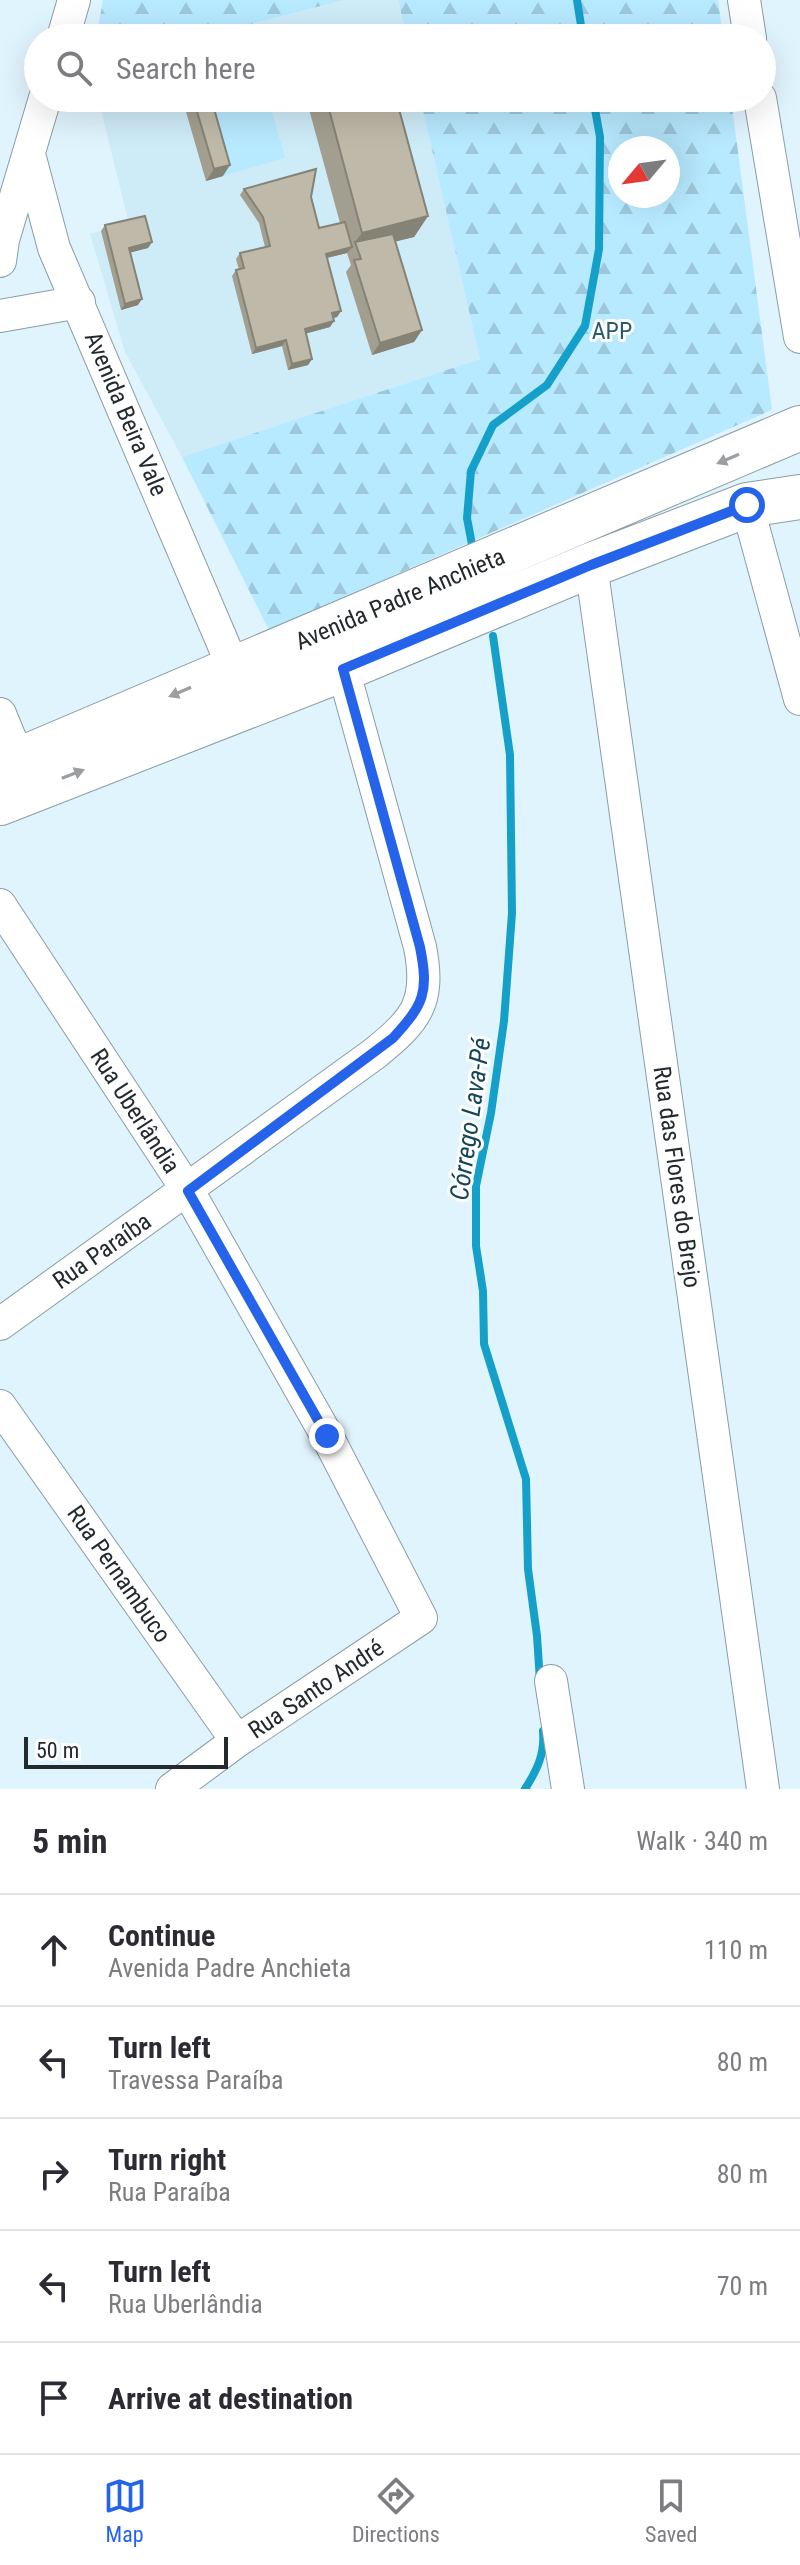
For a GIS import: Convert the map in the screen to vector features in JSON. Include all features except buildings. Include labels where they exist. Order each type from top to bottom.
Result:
[{"type":"street","points":[[67,24],[74,0]]},
{"type":"street","points":[[744,0],[748,24]]},
{"type":"street","name":"Avenida Beira Vale","points":[[0,261],[3,240],[41,112]]},
{"type":"street","points":[[762,112],[800,337]]},
{"type":"street","name":"Avenida Beira Vale","points":[[29,154],[47,227],[234,669]]},
{"type":"street","points":[[0,316],[79,302]]},
{"type":"street","name":"Avenida Padre Anchieta","points":[[13,780],[234,669],[800,428]]},
{"type":"street","name":"Avenida Padre Anchieta","points":[[13,780],[343,669],[591,565],[747,505],[800,497]]},
{"type":"street","points":[[747,505],[800,699]]},
{"type":"street","name":"Rua das Flores do Brejo","points":[[591,565],[763,1789]]},
{"type":"street","name":"Rua Paraíba","points":[[0,1324],[188,1191],[393,1038],[413,1016],[424,995],[420,947],[343,669]]},
{"type":"street","points":[[0,714],[13,780]]},
{"type":"street","name":"Rua Uberlândia","points":[[0,905],[188,1191],[327,1436],[421,1618]]},
{"type":"street","name":"Rua Pernambuco","points":[[0,1406],[237,1741]]},
{"type":"street","name":"Rua Santo André","points":[[172,1789],[237,1741],[421,1618]]},
{"type":"street","points":[[551,1681],[568,1789]]},
{"type":"shaded area","points":[[344,0],[398,0],[404,24],[251,24]]},
{"type":"shaded area","points":[[101,112],[423,112],[480,359],[182,457],[125,352],[90,234],[129,224]]},
{"type":"green space","points":[[103,0],[344,0],[251,24],[99,24]]},
{"type":"green space","points":[[398,0],[718,0],[721,24],[404,24]]},
{"type":"green space","points":[[204,112],[272,112],[285,158],[223,176]]},
{"type":"green space","name":"APP","points":[[423,112],[733,112],[772,410],[269,630],[182,457],[480,359]]},
{"type":"waterway","name":"Córrego Lava-Pé","points":[[577,0],[581,24]]},
{"type":"waterway","name":"Córrego Lava-Pé","points":[[473,550],[467,518],[471,471],[493,425],[547,385],[585,326],[599,249],[600,137],[596,112]]},
{"type":"waterway","name":"Córrego Lava-Pé","points":[[493,636],[510,755],[512,913],[504,1021],[491,1113],[476,1186],[476,1246],[483,1291],[484,1344],[526,1479],[528,1569],[540,1681]]},
{"type":"waterway","name":"Córrego Lava-Pé","points":[[525,1789],[539,1762],[543,1731]]},
{"type":"route","points":[[327,1436],[188,1191],[374,1054],[413,1016],[424,995],[420,947],[343,669],[591,565],[747,505]]}]
